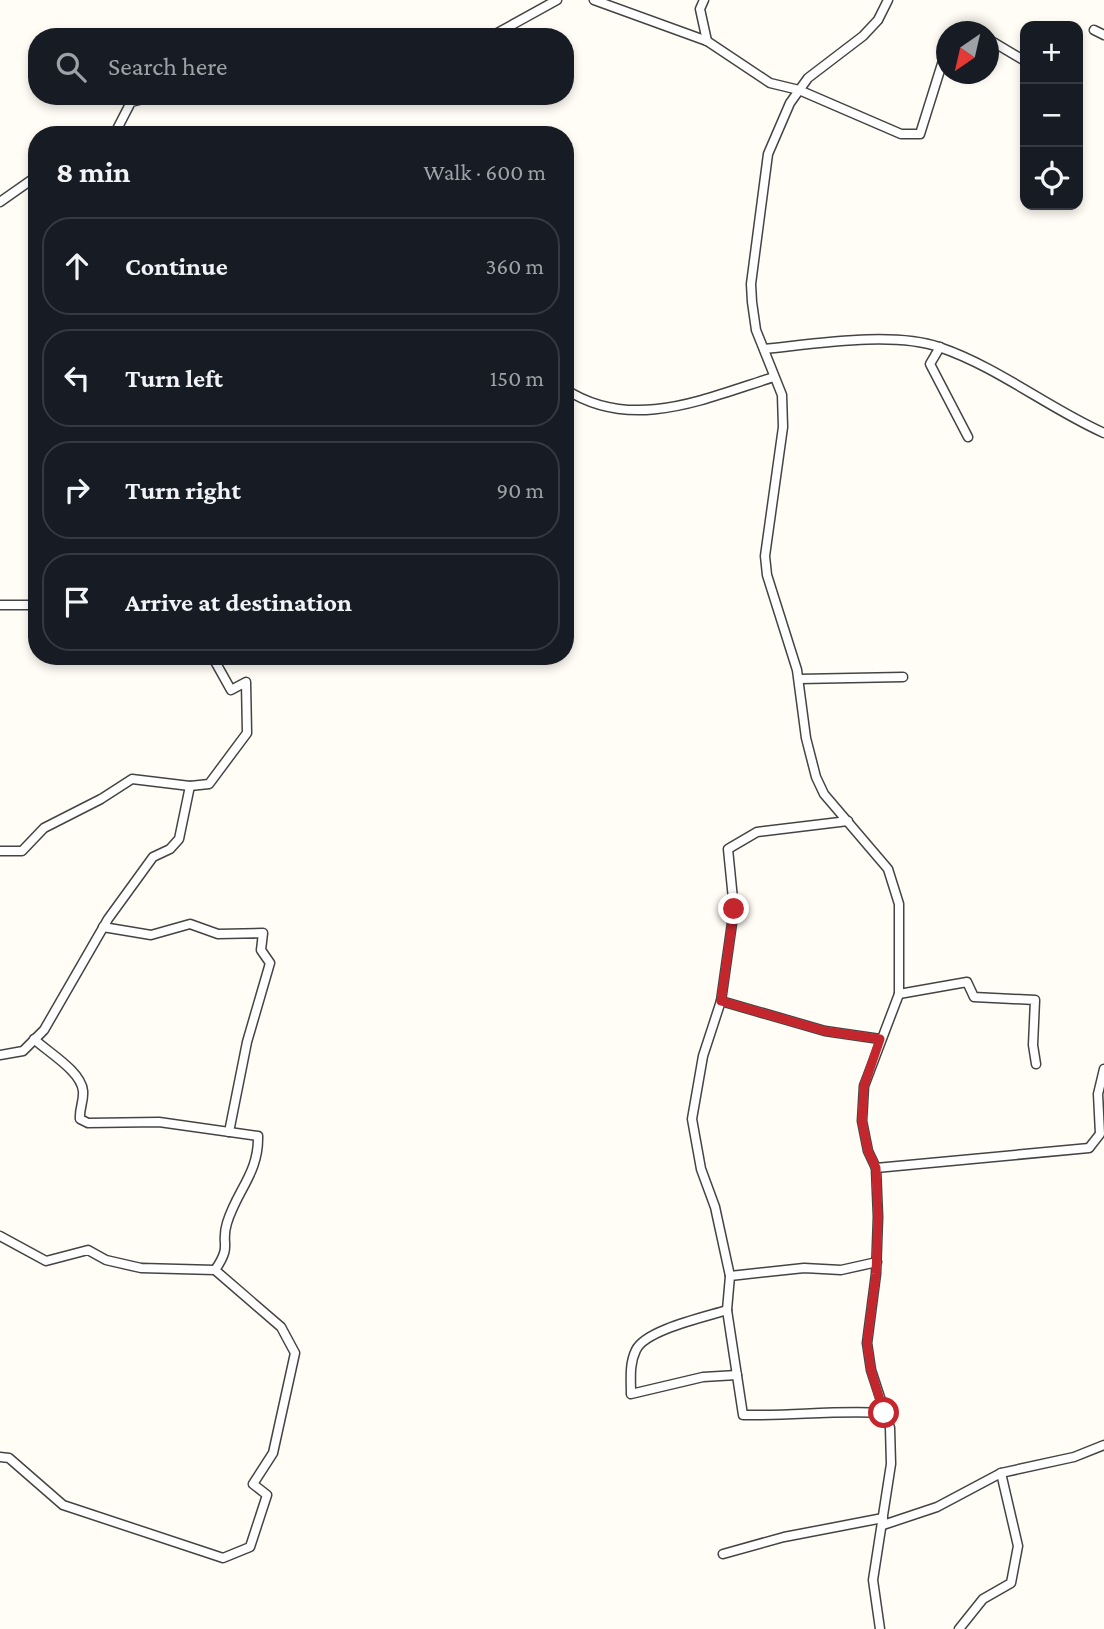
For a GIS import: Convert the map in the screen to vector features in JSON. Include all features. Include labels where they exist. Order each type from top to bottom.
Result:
[{"type":"street","points":[[506,28],[557,0]]},
{"type":"street","points":[[594,0],[707,41],[770,83],[799,90],[901,135],[920,134],[936,84]]},
{"type":"street","points":[[704,0],[700,9],[707,41]]},
{"type":"street","points":[[880,1629],[873,1580],[891,1464],[890,1428],[871,1370],[867,1343],[877,1262],[876,1168],[868,1151],[862,1121],[864,1086],[899,995],[901,930],[894,884],[888,869],[824,794],[816,777],[806,738],[799,679],[766,565],[783,427],[782,396],[756,330],[752,302],[754,257],[768,154],[790,103],[808,78],[863,36],[878,20],[888,0]]},
{"type":"street","points":[[1094,30],[1104,34]]},
{"type":"street","points":[[999,45],[1020,58]]},
{"type":"street","points":[[119,126],[129,105]]},
{"type":"street","points":[[0,202],[28,182]]},
{"type":"street","points":[[764,349],[860,340],[923,343],[940,347],[1016,383],[1078,421],[1104,433]]},
{"type":"street","points":[[940,347],[930,364],[968,437]]},
{"type":"street","points":[[574,395],[623,411],[663,411],[775,377]]},
{"type":"street","points":[[0,605],[28,605]]},
{"type":"street","points":[[0,851],[22,851],[44,828],[132,779],[190,786],[209,784],[247,733],[246,682],[231,690],[217,665]]},
{"type":"street","points":[[799,679],[903,677]]},
{"type":"street","points":[[0,1055],[23,1051],[44,1030],[103,927],[153,857],[170,849],[179,839],[190,786]]},
{"type":"street","points":[[848,821],[757,832],[727,849],[734,909],[721,1001],[703,1056],[692,1119],[701,1169],[715,1207],[730,1276],[727,1310],[743,1415],[836,1410],[884,1413]]},
{"type":"street","points":[[103,927],[150,935],[190,924],[218,934],[263,933],[261,950],[270,963],[247,1042],[229,1132]]},
{"type":"street","points":[[899,995],[967,982],[974,998],[1035,1000],[1033,1045],[1036,1064]]},
{"type":"street","points":[[721,1001],[825,1031],[880,1039]]},
{"type":"street","points":[[34,1040],[81,1081],[84,1095],[79,1112],[80,1119],[88,1123],[159,1122],[258,1136],[258,1156],[226,1224],[227,1253],[215,1270]]},
{"type":"street","points":[[876,1168],[1089,1148],[1100,1134],[1098,1094],[1104,1069]]},
{"type":"street","points":[[0,1236],[46,1261],[88,1250],[106,1260],[141,1268],[215,1270],[282,1327],[295,1353],[273,1453],[253,1484],[267,1496],[250,1547],[223,1558],[63,1505],[9,1458],[0,1457]]},
{"type":"street","points":[[730,1276],[804,1268],[841,1270],[877,1262]]},
{"type":"street","points":[[727,1310],[649,1336],[636,1347],[631,1366],[631,1394],[703,1377],[737,1376]]},
{"type":"street","points":[[723,1554],[784,1537],[883,1522],[937,1507],[1002,1473],[1074,1457],[1104,1445]]},
{"type":"street","points":[[959,1629],[983,1599],[1011,1583],[1018,1546],[1002,1473]]},
{"type":"route","points":[[734,909],[721,1001],[825,1031],[880,1039],[864,1086],[862,1121],[868,1151],[876,1168],[878,1217],[876,1274],[867,1343],[871,1370],[884,1413]]}]
